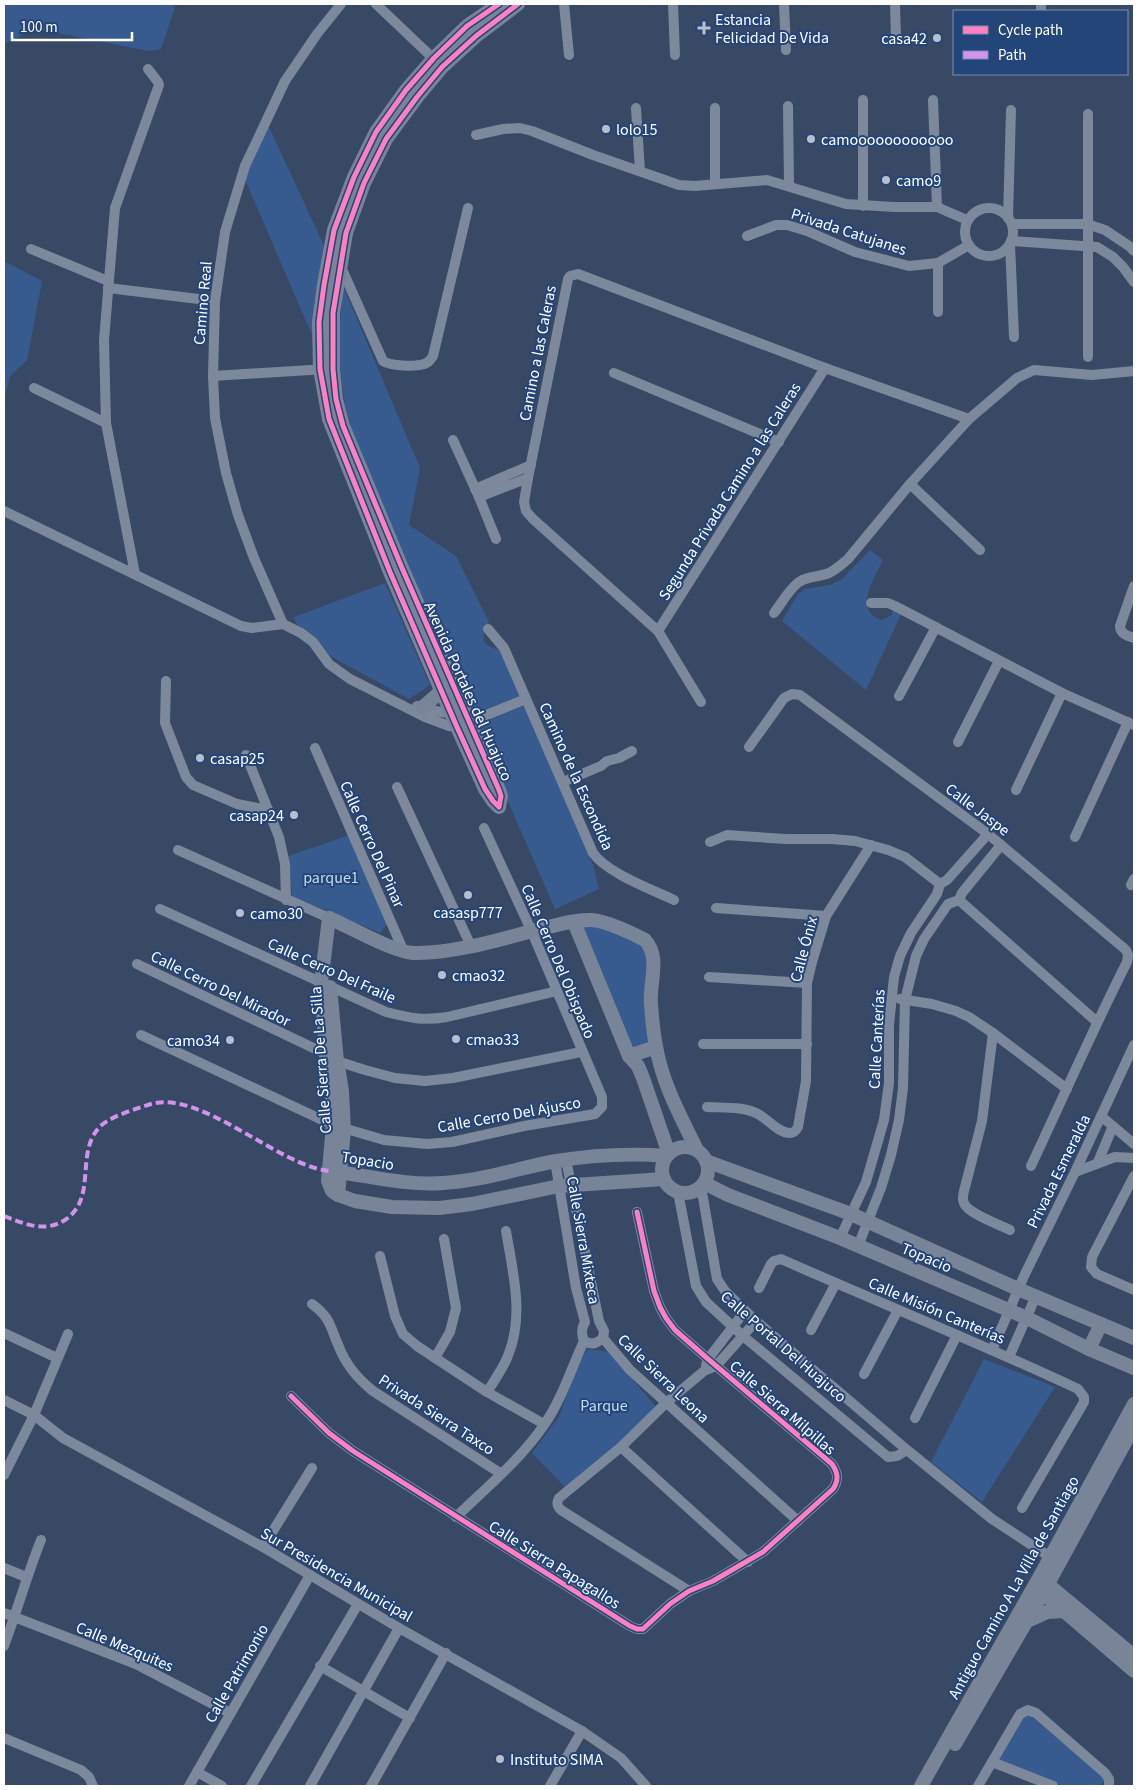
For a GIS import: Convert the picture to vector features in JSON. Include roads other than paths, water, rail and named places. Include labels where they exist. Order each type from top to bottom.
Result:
[{"type":"street","name":"Camino Real","points":[[283,624],[254,558],[238,515],[226,473],[215,418],[213,376],[215,301],[225,232],[245,166],[284,81],[340,4]]},
{"type":"street","points":[[376,4],[438,62]]},
{"type":"street","name":"Avenida Portales del Huajuco","points":[[457,711],[441,688],[347,467],[329,419],[327,369],[333,313],[335,261],[364,183],[382,148],[438,62],[467,26],[499,4]]},
{"type":"street","name":"Avenida Portales del Huajuco","points":[[438,62],[518,4]]},
{"type":"street","points":[[564,4],[568,56]]},
{"type":"street","points":[[673,4],[674,56]]},
{"type":"street","points":[[784,4],[786,50]]},
{"type":"street","points":[[895,4],[896,40]]},
{"type":"street","points":[[135,574],[106,423],[104,340],[115,208],[159,85],[148,69]]},
{"type":"street","points":[[863,100],[863,206]]},
{"type":"street","points":[[933,100],[937,206]]},
{"type":"street","points":[[788,106],[789,185]]},
{"type":"street","points":[[636,108],[640,171]]},
{"type":"street","points":[[715,108],[715,184]]},
{"type":"street","points":[[1011,110],[1010,221],[1013,233],[1010,242],[998,254],[990,256],[981,255],[974,251],[964,233],[967,220],[972,214],[987,208],[995,208],[1002,212],[1010,221],[1087,224],[1105,230],[1130,246],[1134,251]]},
{"type":"street","points":[[1088,114],[1088,357]]},
{"type":"street","points":[[476,135],[503,129],[526,130],[679,185],[695,186],[767,180],[789,185],[846,204],[863,206],[937,206],[967,220]]},
{"type":"street","points":[[335,261],[383,361],[389,365],[424,364],[430,361],[433,356],[468,208]]},
{"type":"street","name":"Privada Catujanes","points":[[747,236],[776,225],[787,225],[807,231],[855,252],[898,265],[924,266],[938,263],[969,245]]},
{"type":"street","points":[[1010,242],[1097,247],[1123,266],[1134,282]]},
{"type":"street","points":[[1010,242],[1014,337]]},
{"type":"street","points":[[31,249],[108,285],[215,301]]},
{"type":"street","points":[[938,263],[938,312]]},
{"type":"street","name":"Camino a las Caleras","points":[[702,702],[658,631],[526,512],[524,502],[528,478],[568,279],[574,274],[578,274],[825,368],[970,419]]},
{"type":"street","name":"Segunda Privada Camino a las Caleras","points":[[658,631],[825,368]]},
{"type":"street","points":[[213,376],[327,369]]},
{"type":"street","name":"Avenida Portales del Huajuco","points":[[327,369],[344,426],[406,577],[463,725],[485,790],[499,807],[501,796],[499,790],[463,725]]},
{"type":"street","points":[[774,613],[793,587],[800,582],[829,573],[838,568],[910,484],[970,419],[1017,378],[1034,370],[1092,375],[1134,371]]},
{"type":"street","points":[[614,372],[779,442]]},
{"type":"street","points":[[34,388],[106,423]]},
{"type":"street","points":[[453,440],[496,539]]},
{"type":"street","points":[[477,493],[531,465]]},
{"type":"street","points":[[477,493],[528,478]]},
{"type":"street","points":[[910,484],[980,550]]},
{"type":"street","points":[[4,511],[245,628],[283,624],[301,633],[313,642],[329,664],[350,679],[442,724],[463,725],[526,699]]},
{"type":"street","points":[[1134,586],[1121,620],[1120,629],[1123,633],[1134,638]]},
{"type":"street","points":[[871,603],[888,603],[1062,693],[1131,724],[1075,837]]},
{"type":"street","points":[[900,696],[936,627]]},
{"type":"street","name":"Camino de la Escondida","points":[[488,630],[504,648],[593,853],[608,868],[674,900]]},
{"type":"street","points":[[958,742],[999,661]]},
{"type":"street","points":[[166,681],[164,723],[186,777],[193,785],[237,804],[268,810]]},
{"type":"street","points":[[423,707],[438,694],[441,688]]},
{"type":"street","points":[[1016,790],[1062,693]]},
{"type":"street","name":"Calle Jaspe","points":[[749,747],[784,698],[789,695],[800,695],[988,834],[1120,944],[1128,956],[1127,962],[1097,1022]]},
{"type":"street","points":[[406,707],[415,705],[440,712],[457,711]]},
{"type":"street","name":"Calle Cerro Del Pinar","points":[[315,748],[404,952]]},
{"type":"street","points":[[563,782],[632,751]]},
{"type":"street","points":[[246,756],[282,850],[285,864],[286,900]]},
{"type":"street","points":[[397,788],[471,946]]},
{"type":"street","name":"Calle Cerro Del Obispado","points":[[484,828],[532,932],[581,1052],[602,1097],[602,1107]]},
{"type":"street","name":"Calle Canterías","points":[[840,1238],[866,1182],[878,1142],[887,1100],[889,1025],[894,977],[900,956],[911,934],[941,886],[988,834]]},
{"type":"street","points":[[710,842],[727,835],[855,841],[905,857],[941,886]]},
{"type":"street","name":"Calle Ónix","points":[[707,1107],[734,1108],[759,1114],[783,1132],[794,1132],[800,1124],[804,1099],[807,1044],[807,983],[826,916],[871,845]]},
{"type":"street","points":[[941,886],[939,899],[948,904],[960,896],[1001,845]]},
{"type":"street","points":[[178,850],[404,952],[432,952],[471,946],[574,922],[592,920],[605,923],[639,937],[648,944],[653,957],[650,992],[656,1048],[662,1070],[674,1104],[708,1168],[707,1176],[702,1185],[694,1191],[686,1193],[672,1189],[664,1179],[663,1163],[668,1155],[682,1147],[690,1148],[701,1156]]},
{"type":"street","points":[[941,886],[954,880],[959,884],[960,896],[1097,1022],[1068,1089],[1030,1166]]},
{"type":"street","name":"Calle Canterías","points":[[858,1246],[891,1155],[900,1120],[903,1088],[905,1000],[916,956],[924,939],[948,904]]},
{"type":"street","points":[[716,908],[826,916]]},
{"type":"street","name":"Calle Cerro Del Fraile","points":[[160,909],[386,1012],[412,1019],[428,1020],[557,991]]},
{"type":"street","name":"Calle Sierra De La Silla","points":[[333,920],[326,984],[331,1058],[342,1091],[335,1172],[338,1195],[355,1202],[392,1207],[440,1208],[472,1204],[565,1185]]},
{"type":"street","points":[[574,922],[629,1056],[638,1066],[643,1078],[668,1155]]},
{"type":"street","name":"Calle Cerro Del Mirador","points":[[137,964],[331,1058],[395,1078],[425,1081],[453,1078],[581,1052]]},
{"type":"street","points":[[709,977],[807,983]]},
{"type":"street","points":[[892,997],[932,1004],[969,1017],[1068,1089]]},
{"type":"street","points":[[993,1033],[982,1121],[964,1191],[964,1204],[972,1212],[1010,1230]]},
{"type":"street","name":"Calle Cerro Del Ajusco","points":[[141,1035],[339,1128],[384,1140],[427,1144],[452,1142],[524,1126],[595,1114],[602,1107]]},
{"type":"street","points":[[703,1044],[807,1044]]},
{"type":"street","name":"Privada Esmeralda","points":[[992,1350],[1018,1289],[1134,1045]]},
{"type":"street","points":[[629,1056],[656,1048]]},
{"type":"street","points":[[643,1078],[662,1070]]},
{"type":"street","points":[[654,1109],[674,1104]]},
{"type":"street","points":[[1101,1116],[1134,1144]]},
{"type":"street","points":[[1098,1162],[1113,1126]]},
{"type":"street","name":"Topacio","points":[[335,1172],[419,1184],[444,1183],[476,1179],[560,1161],[630,1154],[668,1155]]},
{"type":"street","name":"Topacio","points":[[701,1156],[851,1214],[1018,1289],[1134,1338]]},
{"type":"street","points":[[1075,1172],[1115,1157],[1134,1158]]},
{"type":"street","name":"Calle Sierra Mixteca","points":[[456,1517],[525,1448],[544,1424],[558,1402],[584,1341],[582,1327],[585,1322],[576,1288],[566,1224],[565,1185],[560,1161]]},
{"type":"street","points":[[1134,1176],[1092,1257],[1091,1267],[1097,1274],[1134,1290]]},
{"type":"street","points":[[565,1185],[664,1179]]},
{"type":"street","points":[[866,1182],[880,1188]]},
{"type":"street","name":"Calle Sierra Leona","points":[[565,1185],[579,1222],[599,1321],[604,1331],[603,1338],[630,1370],[798,1521]]},
{"type":"street","name":"Topacio","points":[[702,1185],[840,1238],[1009,1310],[1089,1349],[1134,1368]]},
{"type":"street","name":"Calle Portal Del Huajuco","points":[[702,1185],[717,1279],[725,1291],[756,1321],[907,1450],[992,1519],[1050,1557]]},
{"type":"street","name":"Calle Portal Del Huajuco","points":[[678,1192],[696,1286],[706,1302],[743,1336],[888,1458],[897,1456],[907,1450]]},
{"type":"street","name":"Calle Sierra Milpillas","points":[[637,1212],[654,1291],[660,1307],[675,1330],[832,1464],[838,1477],[837,1483],[833,1489],[798,1521]]},
{"type":"street","points":[[566,1224],[579,1222]]},
{"type":"street","points":[[487,1392],[507,1358],[517,1320],[514,1281],[506,1231]]},
{"type":"street","points":[[435,1358],[450,1332],[456,1308],[444,1239]]},
{"type":"street","points":[[380,1256],[400,1329],[408,1339],[487,1392],[544,1424]]},
{"type":"street","name":"Calle Misión Canterías","points":[[759,1288],[774,1261],[782,1259],[1009,1356],[1078,1389],[1084,1397],[1084,1402],[1022,1508]]},
{"type":"street","points":[[811,1330],[836,1283]]},
{"type":"street","points":[[1009,1356],[1036,1296]]},
{"type":"street","name":"Privada Sierra Taxco","points":[[312,1304],[326,1316],[344,1357],[351,1369],[364,1384],[500,1473]]},
{"type":"street","points":[[864,1374],[898,1310]]},
{"type":"street","points":[[712,1363],[733,1327],[745,1311]]},
{"type":"street","points":[[585,1322],[589,1320],[599,1321]]},
{"type":"street","points":[[756,1321],[743,1336],[666,1403],[621,1447],[559,1498],[557,1504],[561,1510],[689,1592],[748,1562],[763,1552],[798,1521]]},
{"type":"street","points":[[1089,1349],[1101,1324]]},
{"type":"street","points":[[4,1333],[57,1358]]},
{"type":"street","points":[[4,1476],[7,1460],[34,1414],[68,1334]]},
{"type":"street","points":[[915,1418],[957,1335]]},
{"type":"street","points":[[584,1341],[594,1344],[603,1338]]},
{"type":"street","name":"Calle Sierra Papagallos","points":[[291,1396],[341,1443],[630,1626],[640,1630],[670,1604],[689,1592]]},
{"type":"street","name":"Sur Presidencia Municipal","points":[[4,1400],[34,1414],[63,1438],[263,1547],[399,1628],[582,1731],[621,1758],[646,1786]]},
{"type":"street","name":"Antiguo Camino A La Villa de Santiago","points":[[920,1786],[1041,1585],[1050,1557],[1134,1404]]},
{"type":"street","points":[[931,1786],[1027,1621],[1041,1585],[1134,1426]]},
{"type":"street","points":[[621,1447],[748,1562]]},
{"type":"street","points":[[263,1547],[312,1468]]},
{"type":"street","points":[[4,1646],[26,1577],[41,1540]]},
{"type":"street","points":[[4,1568],[26,1577]]},
{"type":"street","name":"Calle Patrimonio","points":[[189,1786],[310,1575]]},
{"type":"street","points":[[1041,1585],[1065,1611],[1134,1671]]},
{"type":"street","points":[[1041,1585],[1134,1656]]},
{"type":"street","points":[[251,1786],[358,1604]]},
{"type":"street","points":[[1027,1621],[1048,1612],[1065,1611]]},
{"type":"street","name":"Calle Mezquites","points":[[4,1613],[136,1664],[230,1713]]},
{"type":"street","points":[[310,1786],[399,1628]]},
{"type":"street","points":[[371,1786],[446,1653]]},
{"type":"street","points":[[320,1666],[410,1718]]},
{"type":"street","points":[[978,1786],[1020,1714],[1028,1710],[1036,1713],[1105,1773],[1109,1779],[1109,1785]]},
{"type":"street","points":[[550,1786],[582,1731]]},
{"type":"street","points":[[4,1738],[80,1770],[89,1777],[93,1786]]},
{"type":"street","points":[[992,1762],[1054,1786]]},
{"type":"street","points":[[197,1772],[222,1786]]},
{"type":"place","name":"Estancia Felicidad De Vida","points":[[704,28]]},
{"type":"place","name":"casa42","points":[[937,38]]},
{"type":"place","name":"lolo15","points":[[606,129]]},
{"type":"place","name":"camoooooooooooo","points":[[811,139]]},
{"type":"place","name":"camo9","points":[[886,180]]},
{"type":"place","name":"casap25","points":[[200,758]]},
{"type":"place","name":"casap24","points":[[294,815]]},
{"type":"place","name":"casasp777","points":[[468,895]]},
{"type":"place","name":"camo30","points":[[240,913]]},
{"type":"place","name":"cmao32","points":[[442,975]]},
{"type":"place","name":"cmao33","points":[[456,1039]]},
{"type":"place","name":"camo34","points":[[230,1040]]},
{"type":"place","name":"Instituto SIMA","points":[[500,1759]]},
{"type":"park label","name":"parque1","points":[[331,877]]},
{"type":"park label","name":"Parque","points":[[604,1405]]}]
